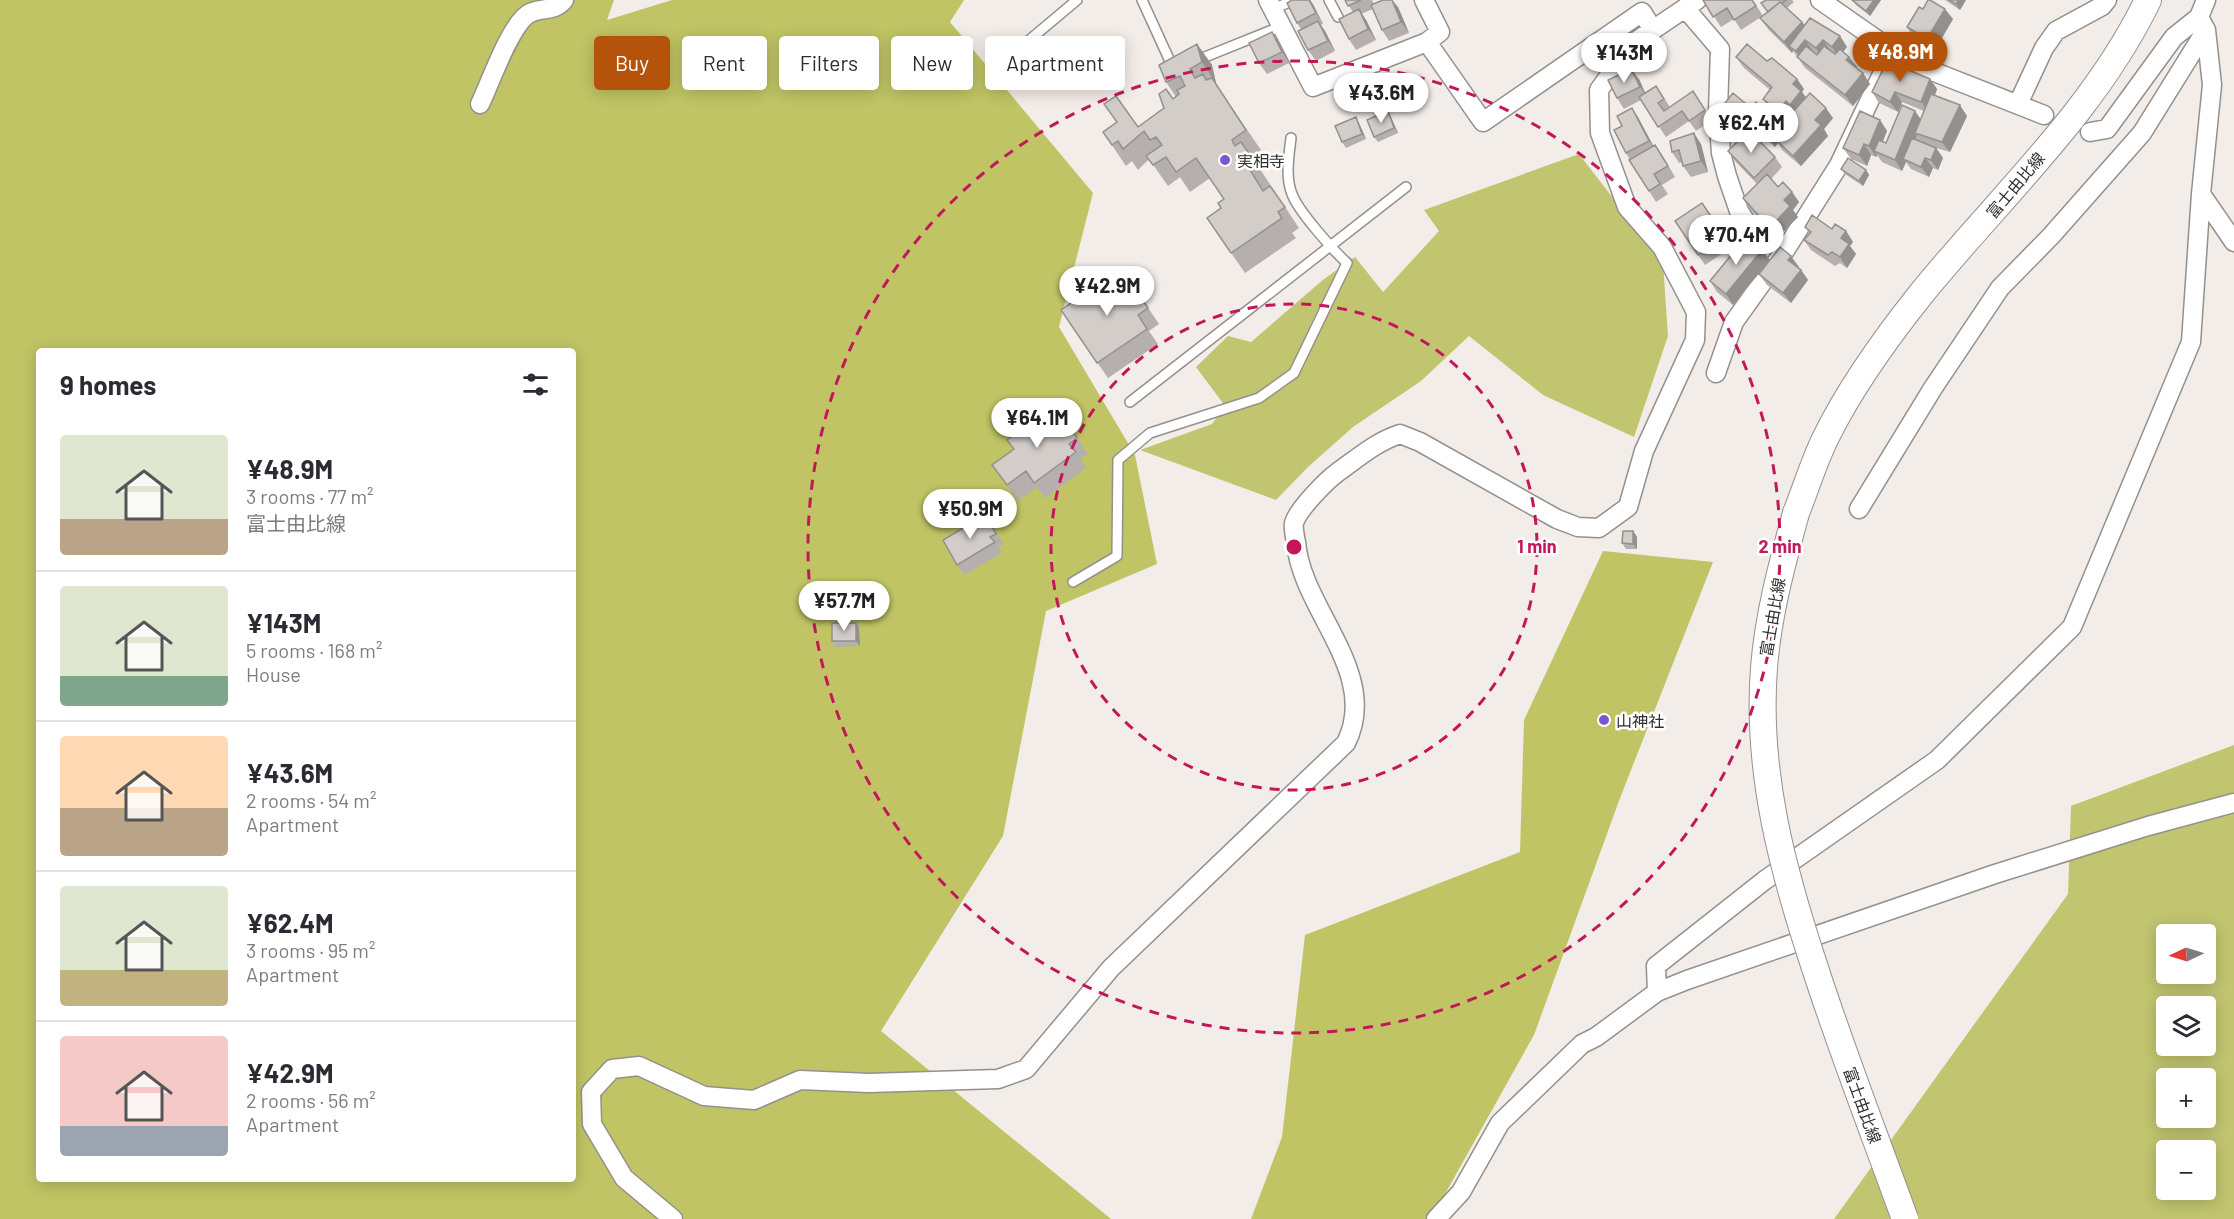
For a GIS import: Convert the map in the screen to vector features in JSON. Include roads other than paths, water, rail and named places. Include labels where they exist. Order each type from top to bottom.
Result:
[{"type":"main road","name":"富士由比線","points":[[1905,1219],[1827,1007],[1788,887],[1772,816],[1763,740],[1764,668],[1774,592],[1796,513],[1825,437],[1865,370],[1921,294],[2087,99],[2138,22],[2148,0]]},
{"type":"street","points":[[480,104],[517,26],[529,13],[558,8],[564,0]]},
{"type":"street","points":[[1271,5],[1313,87],[1427,42],[1440,32],[1424,0]]},
{"type":"street","points":[[1820,0],[1893,51],[1927,69],[2044,115]]},
{"type":"street","points":[[2018,104],[2044,48],[2056,31],[2102,6],[2107,0]]},
{"type":"street","points":[[674,1219],[624,1178],[592,1124],[591,1092],[612,1069],[639,1066],[704,1096],[754,1100],[800,1080],[869,1083],[998,1079],[1026,1069],[1111,968],[1346,743],[1354,727],[1357,704],[1345,665],[1297,558],[1294,523],[1322,484],[1381,440],[1400,434],[1420,442],[1557,519],[1578,526],[1599,528],[1628,507],[1644,451],[1695,340],[1696,312],[1662,247],[1627,207],[1600,133],[1599,90],[1632,44],[1691,4],[1720,49],[1718,111],[1721,153],[1739,211],[1748,225],[1786,249]]},
{"type":"street","points":[[1427,42],[1483,122],[1642,12],[1653,30]]},
{"type":"street","points":[[2090,132],[2107,129],[2174,37],[2204,16]]},
{"type":"street","points":[[1657,992],[1656,966],[1765,880],[1937,760],[2072,627],[2191,342],[2201,194],[2212,85],[2204,16]]},
{"type":"street","points":[[1859,509],[1933,388],[2000,288],[2142,133],[2204,16]]},
{"type":"street","points":[[1716,373],[1734,322],[1786,249],[1839,165],[1893,51]]},
{"type":"street","points":[[2201,194],[2234,242]]},
{"type":"street","points":[[1436,1219],[1461,1192],[1500,1123],[1582,1044],[1596,1037],[1657,992],[1995,874],[2148,826],[2234,803]]},
{"type":"lane","points":[[1034,36],[1077,0]]},
{"type":"lane","points":[[1142,0],[1174,70],[1282,26]]},
{"type":"lane","points":[[1271,5],[1294,0]]},
{"type":"lane","points":[[1329,0],[1338,17]]},
{"type":"lane","points":[[1073,582],[1117,556],[1118,460],[1150,433],[1259,398],[1294,373],[1347,263],[1329,246],[1292,194],[1288,163],[1291,138]]},
{"type":"lane","points":[[1130,402],[1406,187]]},
{"type":"place","name":"実相寺","points":[[1225,160]]},
{"type":"place","name":"山神社","points":[[1604,720]]}]
